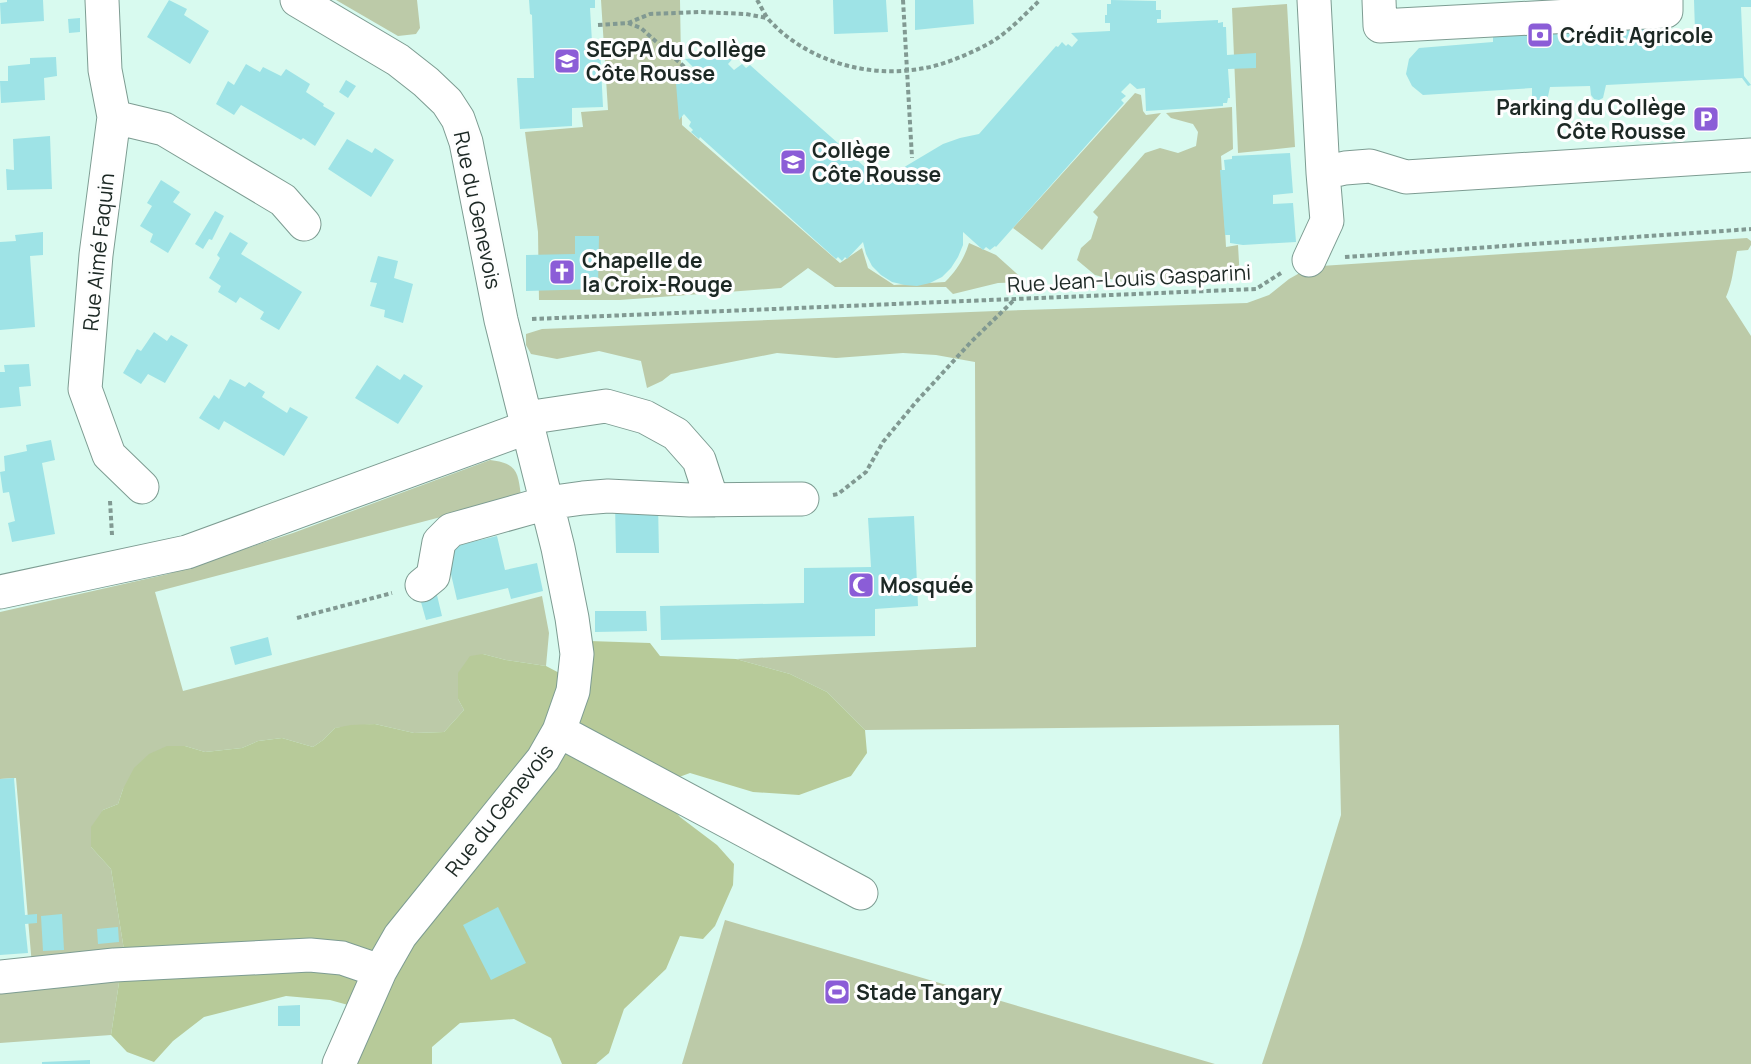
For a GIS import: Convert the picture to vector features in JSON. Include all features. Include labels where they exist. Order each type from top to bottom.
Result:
[{"type":"street","name":"Rue Aimé Faquin","points":[[102,0],[105,70],[114,117],[96,255],[85,389],[109,455],[142,487]]},
{"type":"street","name":"Rue du Genevois","points":[[297,0],[398,60],[447,102],[458,119],[466,142],[501,320],[548,503],[570,606],[577,654],[573,692],[559,731],[543,759],[400,936],[380,971],[339,1064]]},
{"type":"street","points":[[1310,260],[1327,221],[1314,0]]},
{"type":"street","points":[[1379,0],[1380,26],[1562,8],[1666,11],[1666,0]]},
{"type":"street","points":[[114,117],[164,129],[283,200],[304,224]]},
{"type":"street","points":[[1323,173],[1370,166],[1406,177],[1751,155]]},
{"type":"street","points":[[0,592],[187,552],[527,422],[606,406],[645,417],[676,434],[699,460],[712,500]]},
{"type":"street","points":[[422,585],[433,576],[439,542],[451,530],[548,503],[608,496],[712,500],[802,499]]},
{"type":"street","points":[[559,731],[861,893]]},
{"type":"street","points":[[0,977],[114,965],[310,955],[342,958],[380,971]]},
{"type":"path","points":[[757,0],[767,18],[793,41],[818,56],[844,66],[873,70],[919,69],[942,63],[989,43],[1011,28],[1041,0]]},
{"type":"path","points":[[903,0],[912,158]]},
{"type":"path","points":[[598,25],[628,23],[650,14],[699,12],[746,14],[767,18]]},
{"type":"path","points":[[628,23],[641,28],[689,71]]},
{"type":"path","name":"Rue Jean-Louis Gasparini","points":[[501,320],[1256,289],[1300,260],[1751,229]]},
{"type":"path","points":[[802,499],[838,494],[866,472],[883,442],[916,402],[970,343],[1016,299]]},
{"type":"path","points":[[109,455],[111,526],[116,567]]},
{"type":"path","points":[[297,618],[422,585]]},
{"type":"green space","points":[[336,0],[417,0],[420,28],[416,34],[398,36]]},
{"type":"green space","points":[[601,0],[680,0],[682,125],[840,263],[862,248],[868,268],[894,285],[945,282],[960,264],[969,243],[996,255],[1026,282],[998,283],[953,294],[946,287],[835,287],[808,268],[781,288],[620,300],[539,300],[538,232],[525,132],[583,127],[581,112],[608,110]]},
{"type":"green space","points":[[1287,4],[1295,147],[1238,153],[1232,8]]},
{"type":"green space","points":[[1135,93],[1141,95],[1143,111],[1146,115],[1161,113],[1042,250],[1013,228]]},
{"type":"green space","points":[[1232,107],[1233,149],[1221,156],[1226,247],[1238,245],[1240,280],[1122,282],[1095,275],[1077,260],[1081,248],[1091,239],[1098,217],[1093,212],[1145,153],[1160,148],[1178,153],[1196,146],[1198,132],[1193,124],[1171,118],[1166,113]]},
{"type":"green space","points":[[1747,238],[1751,241],[1751,245],[1748,250],[1737,251],[1732,280],[1726,297],[1751,336],[1751,1064],[1262,1064],[1341,815],[1339,725],[865,730],[827,692],[790,674],[736,659],[976,647],[975,362],[936,355],[903,353],[836,358],[777,353],[671,374],[647,388],[641,361],[599,351],[557,359],[531,354],[526,345],[526,334],[542,329],[1247,303],[1269,295],[1305,270],[1321,266]]},
{"type":"green space","points":[[490,460],[499,461],[515,470],[521,496],[155,592],[183,691],[542,596],[549,633],[546,666],[483,654],[458,699],[464,710],[444,732],[414,733],[375,724],[335,728],[313,747],[282,738],[258,741],[242,748],[205,752],[185,746],[123,789],[118,804],[103,810],[91,847],[111,869],[124,950],[111,1035],[0,1043],[0,991],[34,989],[16,778],[0,779],[0,612],[168,574],[293,533]]},
{"type":"green space","points":[[589,641],[650,643],[660,656],[736,659],[790,674],[827,692],[865,730],[867,753],[851,776],[799,795],[753,792],[690,773],[671,780],[666,801],[680,817],[717,845],[734,864],[733,885],[715,926],[703,939],[680,936],[666,969],[624,1009],[609,1053],[596,1064],[562,1064],[551,1038],[514,1019],[460,1023],[432,1047],[432,1064],[357,1064],[377,1013],[330,1000],[286,996],[204,1017],[173,1041],[154,1062],[127,1052],[111,1035],[124,950],[111,869],[91,847],[91,827],[103,810],[118,804],[134,768],[149,754],[167,746],[185,746],[205,752],[242,748],[258,741],[282,738],[313,747],[335,728],[351,725],[375,724],[414,733],[444,732],[464,710],[458,699],[458,673],[470,656],[483,654],[546,666],[567,677]]},
{"type":"green space","name":"Stade Tangary","points":[[725,920],[1215,1064],[682,1064]]},
{"type":"building","points":[[7,0],[43,0],[44,21],[1,24],[0,3],[7,2]]},
{"type":"building","points":[[169,0],[187,9],[184,15],[209,31],[190,64],[147,37]]},
{"type":"building","name":"SEGPA du Collège Côte Rousse","points":[[529,0],[595,0],[595,8],[590,8],[592,42],[598,42],[598,48],[600,48],[603,107],[572,108],[572,126],[520,129],[517,78],[534,78],[532,15]]},
{"type":"building","points":[[833,0],[886,0],[888,32],[834,34]]},
{"type":"building","points":[[915,0],[973,0],[974,24],[915,30]]},
{"type":"building","name":"Collège Côte Rousse","points":[[1111,0],[1156,1],[1156,10],[1161,10],[1161,19],[1157,19],[1157,23],[1218,20],[1218,23],[1223,22],[1223,27],[1226,27],[1227,55],[1256,53],[1256,68],[1228,69],[1230,98],[1227,103],[1223,103],[1223,106],[1146,111],[1145,88],[1137,89],[1130,83],[1121,92],[1126,96],[1121,100],[1124,103],[996,247],[990,250],[986,247],[983,250],[963,232],[963,245],[951,268],[942,277],[930,283],[917,286],[892,282],[872,266],[863,242],[847,259],[845,257],[842,261],[838,257],[836,259],[700,137],[699,139],[691,132],[693,130],[689,126],[691,122],[684,114],[679,120],[675,71],[687,81],[696,70],[685,59],[736,55],[728,64],[734,70],[742,64],[746,68],[750,65],[884,184],[906,166],[943,144],[979,134],[1056,46],[1058,47],[1062,42],[1072,47],[1078,40],[1071,33],[1110,31],[1110,23],[1105,23],[1105,15],[1107,15],[1107,4],[1111,4]]},
{"type":"building","points":[[1694,0],[1751,0],[1751,7],[1741,7],[1744,76],[1751,85],[1748,86],[1742,78],[1606,85],[1603,98],[1599,100],[1594,99],[1591,95],[1590,86],[1550,87],[1547,101],[1542,103],[1536,102],[1532,96],[1532,88],[1423,95],[1412,86],[1406,74],[1409,59],[1419,48],[1493,42],[1493,26],[1647,19],[1648,34],[1695,31]]},
{"type":"building","points":[[80,18],[80,32],[69,33],[68,19]]},
{"type":"building","points":[[56,57],[57,76],[44,78],[45,100],[1,103],[0,81],[8,81],[8,66],[30,64],[30,58]]},
{"type":"building","points":[[246,64],[260,72],[263,67],[281,76],[286,69],[310,84],[306,92],[335,113],[315,146],[241,105],[234,115],[216,104],[228,81],[234,85]]},
{"type":"building","points":[[346,80],[356,86],[348,98],[339,92]]},
{"type":"building","points":[[50,136],[52,189],[7,190],[6,169],[14,170],[13,139]]},
{"type":"building","points":[[347,139],[372,153],[375,148],[394,160],[371,197],[328,169]]},
{"type":"building","points":[[1290,153],[1293,193],[1273,195],[1273,204],[1293,203],[1296,242],[1243,245],[1230,243],[1230,235],[1225,235],[1220,170],[1225,170],[1224,160],[1232,159],[1232,156]]},
{"type":"building","points":[[161,180],[180,192],[173,202],[191,214],[168,253],[150,242],[153,234],[140,226],[152,206],[147,203]]},
{"type":"building","points":[[215,211],[224,216],[212,240],[209,239],[203,249],[195,244]]},
{"type":"building","points":[[43,232],[43,255],[30,256],[35,327],[0,330],[0,242],[16,241],[15,235]]},
{"type":"building","points":[[230,232],[248,243],[241,254],[302,292],[279,330],[260,319],[264,312],[240,297],[236,303],[218,292],[221,286],[209,278],[220,258],[217,255]]},
{"type":"building","name":"Chapelle de la Croix-Rouge","points":[[575,236],[599,236],[598,289],[526,291],[526,255],[575,254]]},
{"type":"building","points":[[378,256],[398,261],[394,278],[413,284],[403,323],[384,317],[385,310],[370,306],[377,283],[370,282]]},
{"type":"building","points":[[154,332],[167,341],[171,335],[188,345],[165,383],[148,374],[141,384],[123,373],[137,349],[141,351]]},
{"type":"building","points":[[29,364],[31,386],[19,387],[21,406],[0,408],[0,372],[5,372],[4,365]]},
{"type":"building","points":[[377,365],[400,380],[404,374],[423,386],[398,424],[355,398]]},
{"type":"building","points":[[230,379],[245,387],[249,382],[265,392],[262,397],[287,413],[290,407],[308,417],[284,456],[224,421],[219,430],[199,418],[214,395],[219,399]]},
{"type":"building","points":[[51,440],[55,460],[42,463],[55,534],[12,542],[8,523],[15,521],[9,492],[3,493],[0,472],[5,471],[4,456],[27,451],[26,445]]},
{"type":"building","points":[[615,503],[658,503],[659,553],[616,553]]},
{"type":"building","name":"Mosquée","points":[[914,516],[918,606],[875,609],[875,636],[661,640],[660,606],[804,603],[804,568],[871,567],[868,518]]},
{"type":"building","points":[[497,536],[505,570],[537,563],[543,591],[511,599],[508,588],[457,600],[447,548]]},
{"type":"building","points":[[436,591],[442,616],[426,620],[419,595]]},
{"type":"building","points":[[595,611],[646,611],[647,631],[595,632]]},
{"type":"building","points":[[268,637],[272,655],[235,665],[230,647]]},
{"type":"building","points":[[14,778],[25,915],[37,914],[37,923],[25,924],[28,953],[0,955],[0,779]]},
{"type":"building","points":[[498,907],[526,963],[491,980],[463,925]]},
{"type":"building","points":[[62,914],[64,950],[43,951],[41,916]]},
{"type":"building","points":[[118,927],[119,942],[98,944],[97,929]]},
{"type":"building","points":[[300,1005],[300,1026],[278,1026],[278,1006]]},
{"type":"building","points":[[90,1060],[90,1064],[42,1064],[42,1062]]},
{"type":"place","name":"Crédit Agricole","points":[[1540,35]]},
{"type":"place","name":"SEGPA du Collège Côte Rousse","points":[[567,61]]},
{"type":"place","name":"Parking du Collège Côte Rousse","points":[[1706,119]]},
{"type":"place","name":"Collège Côte Rousse","points":[[793,162]]},
{"type":"place","name":"Chapelle de la Croix-Rouge","points":[[562,272]]},
{"type":"place","name":"Mosquée","points":[[861,585]]},
{"type":"place","name":"Stade Tangary","points":[[837,992]]}]
